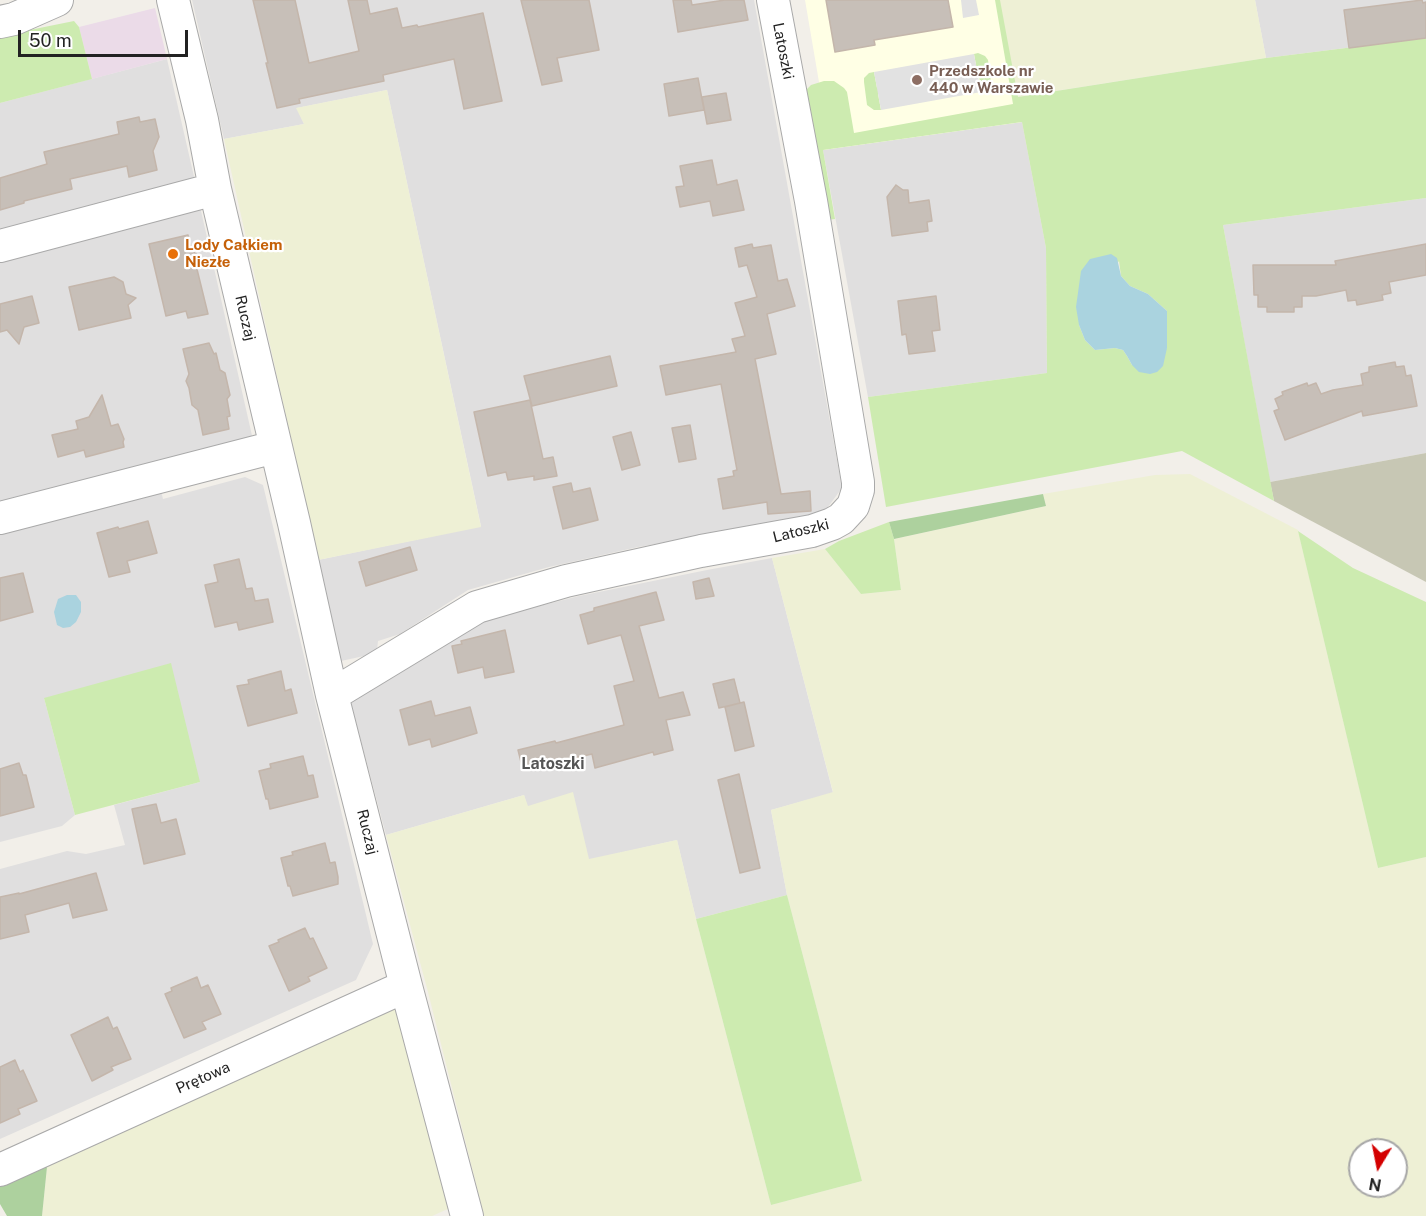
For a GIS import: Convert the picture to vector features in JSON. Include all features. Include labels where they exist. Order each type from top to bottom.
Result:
[{"type":"street","points":[[0,22],[14,19],[57,0]]},
{"type":"street","name":"Ruczaj","points":[[173,0],[332,695],[467,1216]]},
{"type":"street","name":"Latoszki","points":[[332,695],[477,607],[566,581],[701,551],[812,531],[841,519],[853,506],[858,482],[811,201],[773,0]]},
{"type":"street","points":[[0,246],[215,189]]},
{"type":"street","points":[[0,518],[275,447]]},
{"type":"street","name":"Prętowa","points":[[0,1170],[406,986]]},
{"type":"shaded area","points":[[192,0],[754,0],[842,488],[822,515],[638,547],[549,567],[468,590],[400,634],[378,641],[377,650],[364,656],[341,661],[318,560],[481,526],[387,90],[297,108],[304,124],[224,139]]},
{"type":"shaded area","name":"Przedszkole nr 440 w Warszawie","points":[[805,0],[999,0],[1022,122],[823,150],[820,88]]},
{"type":"shaded area","points":[[961,0],[976,0],[979,15],[963,18]]},
{"type":"shaded area","points":[[999,0],[1255,0],[1266,58],[1017,97]]},
{"type":"shaded area","points":[[1255,0],[1426,0],[1426,38],[1266,58]]},
{"type":"shaded area","points":[[155,8],[167,59],[92,79],[79,27]]},
{"type":"shaded area","points":[[974,54],[981,92],[881,110],[874,72]]},
{"type":"shaded area","points":[[167,59],[195,181],[0,233],[0,103]]},
{"type":"shaded area","points":[[387,90],[481,527],[318,560],[224,139],[304,124],[296,108]]},
{"type":"shaded area","points":[[1022,122],[1046,248],[1047,373],[868,397],[823,150]]},
{"type":"shaded area","points":[[1426,198],[1426,453],[1270,482],[1223,225]]},
{"type":"shaded area","points":[[199,202],[253,440],[0,506],[0,255]]},
{"type":"shaded area","points":[[1426,453],[1426,582],[1274,501],[1270,482]]},
{"type":"shaded area","points":[[1190,474],[1298,530],[1378,868],[1426,857],[1426,1216],[484,1216],[386,835],[524,795],[528,806],[573,792],[589,859],[677,840],[771,1205],[862,1181],[787,895],[771,810],[833,792],[772,558],[825,549],[861,594],[901,590],[894,539],[1046,506],[1043,494],[1155,475]]},
{"type":"shaded area","points":[[245,477],[263,485],[373,944],[356,980],[0,1139],[0,869],[67,851],[86,854],[125,845],[114,805],[200,782],[44,698],[75,815],[62,826],[0,842],[0,534],[161,491],[163,499]]},
{"type":"shaded area","points":[[772,558],[833,793],[771,810],[787,895],[696,919],[677,840],[589,860],[527,806],[524,795],[386,835],[350,700],[480,621],[579,596]]},
{"type":"shaded area","points":[[395,1007],[450,1208],[432,1216],[42,1216],[47,1167]]},
{"type":"green space","points":[[995,0],[1000,0],[1018,97],[1266,58],[1426,38],[1426,198],[1223,225],[1274,501],[1182,451],[886,507],[868,397],[1047,373],[1046,248],[1022,122],[823,150],[835,219],[827,220],[806,90],[811,85],[824,81],[834,81],[844,88],[847,92],[854,133],[1013,104]],"holes":[[[1119,261],[1121,276],[1130,286],[1148,294],[1167,311],[1167,348],[1132,365],[1123,350],[1115,348],[1095,350],[1085,340],[1079,325]]]},
{"type":"green space","points":[[74,21],[79,27],[92,79],[0,103],[0,36]]},
{"type":"green space","points":[[978,53],[988,60],[991,82],[986,91],[981,92],[979,76],[878,94],[881,110],[874,110],[867,105],[864,78],[869,73],[874,72],[877,88],[977,70],[974,54]]},
{"type":"green space","points":[[1043,494],[1046,506],[894,539],[889,522]]},
{"type":"green space","points":[[889,522],[894,539],[901,590],[861,594],[825,549],[839,541]]},
{"type":"green space","points":[[1298,531],[1353,568],[1426,602],[1426,857],[1378,868]]},
{"type":"green space","points":[[171,663],[200,782],[75,815],[44,698]]},
{"type":"green space","points":[[787,895],[862,1181],[771,1205],[696,919]]},
{"type":"green space","points":[[47,1167],[42,1216],[7,1216],[0,1204],[0,1186]]},
{"type":"water","points":[[1111,254],[1117,258],[1121,276],[1130,286],[1148,294],[1167,311],[1167,348],[1163,366],[1157,372],[1150,374],[1139,372],[1123,350],[1115,348],[1095,350],[1085,340],[1079,325],[1076,307],[1081,271],[1090,259]]},
{"type":"water","points":[[67,595],[76,595],[81,602],[81,612],[76,622],[70,627],[63,628],[57,625],[54,612],[58,599]]},
{"type":"building","points":[[253,0],[295,0],[309,63],[359,51],[348,0],[367,0],[370,14],[397,8],[402,28],[417,25],[418,27],[483,13],[502,101],[464,109],[454,59],[383,75],[384,81],[299,99],[300,103],[277,108]]},
{"type":"building","points":[[521,0],[589,0],[599,50],[557,58],[562,81],[542,85]]},
{"type":"building","points":[[673,0],[691,0],[692,5],[725,0],[744,0],[748,20],[678,32]]},
{"type":"building","points":[[826,0],[948,0],[953,27],[874,40],[875,45],[835,52]]},
{"type":"building","points":[[1422,0],[1423,3],[1426,2],[1426,38],[1349,48],[1344,10]]},
{"type":"building","points":[[698,78],[704,110],[669,116],[664,84]]},
{"type":"building","points":[[726,93],[731,120],[707,124],[702,97]]},
{"type":"building","points":[[139,117],[140,122],[155,119],[159,137],[153,151],[157,170],[129,177],[127,166],[70,179],[72,189],[24,201],[24,203],[0,210],[0,178],[47,164],[44,152],[119,134],[117,122]]},
{"type":"building","points":[[712,160],[717,185],[737,180],[744,210],[713,216],[710,201],[680,207],[676,187],[684,186],[680,166]]},
{"type":"building","points":[[896,185],[903,190],[908,190],[909,203],[929,200],[932,221],[927,222],[928,231],[892,236],[887,197]]},
{"type":"building","points":[[188,235],[191,250],[196,254],[194,257],[208,314],[188,318],[186,311],[166,316],[149,244]]},
{"type":"building","points":[[752,244],[753,248],[771,245],[778,281],[787,279],[795,306],[767,314],[776,354],[755,359],[781,494],[810,491],[811,511],[768,514],[767,502],[723,509],[718,479],[734,476],[733,471],[737,470],[721,384],[666,395],[660,366],[736,352],[732,339],[745,336],[735,303],[757,297],[747,265],[739,267],[735,248]]},
{"type":"building","points":[[1426,244],[1426,275],[1389,282],[1391,293],[1382,295],[1383,300],[1357,305],[1356,300],[1348,301],[1346,290],[1316,296],[1302,296],[1302,307],[1294,307],[1294,312],[1267,312],[1267,307],[1258,307],[1258,295],[1254,295],[1253,265],[1336,265],[1335,261]]},
{"type":"building","points":[[114,277],[123,282],[126,294],[136,298],[128,305],[131,318],[79,330],[69,287]]},
{"type":"building","points":[[32,296],[39,323],[24,327],[19,344],[7,330],[0,332],[0,304]]},
{"type":"building","points":[[936,296],[940,330],[932,331],[935,351],[909,354],[906,334],[902,335],[898,301]]},
{"type":"building","points":[[209,343],[214,354],[216,353],[220,370],[225,373],[230,395],[227,399],[230,416],[227,417],[229,429],[203,435],[198,410],[192,405],[186,381],[189,374],[183,349]]},
{"type":"building","points":[[610,356],[617,386],[532,406],[524,376]]},
{"type":"building","points":[[1395,362],[1396,367],[1404,366],[1406,376],[1411,375],[1417,406],[1363,416],[1362,411],[1285,440],[1274,411],[1279,409],[1275,399],[1283,395],[1282,392],[1307,383],[1308,386],[1316,383],[1321,394],[1363,385],[1361,374],[1369,372],[1369,367]]},
{"type":"building","points":[[102,395],[111,426],[118,424],[124,439],[124,447],[86,457],[84,450],[58,457],[52,435],[78,429],[76,421],[89,417]]},
{"type":"building","points":[[530,400],[543,459],[553,457],[557,476],[534,480],[534,476],[508,480],[506,472],[488,476],[474,412]]},
{"type":"building","points":[[690,425],[696,459],[679,462],[672,428]]},
{"type":"building","points":[[631,432],[640,465],[622,470],[613,437]]},
{"type":"building","points":[[571,483],[573,492],[590,488],[598,520],[563,529],[553,487]]},
{"type":"building","points":[[148,521],[157,553],[127,561],[130,572],[109,577],[97,533]]},
{"type":"building","points":[[410,547],[417,570],[366,586],[359,562]]},
{"type":"building","points":[[239,559],[246,589],[252,588],[255,601],[268,599],[273,622],[239,630],[237,622],[215,627],[205,585],[218,582],[214,565]]},
{"type":"building","points":[[23,573],[33,612],[0,621],[0,578]]},
{"type":"building","points":[[709,578],[714,596],[696,599],[693,582]]},
{"type":"building","points":[[656,592],[664,620],[639,626],[659,698],[683,692],[690,715],[666,720],[673,750],[654,755],[653,752],[595,768],[592,754],[523,770],[518,750],[555,741],[556,743],[624,725],[614,686],[634,681],[621,635],[588,644],[580,615],[594,611],[594,608]]},
{"type":"building","points":[[505,630],[514,672],[485,678],[483,667],[458,673],[452,646],[462,644],[461,641]]},
{"type":"building","points":[[281,671],[285,691],[291,689],[297,713],[248,726],[237,686],[249,684],[248,680]]},
{"type":"building","points":[[734,679],[740,703],[719,708],[713,684]]},
{"type":"building","points":[[431,701],[435,716],[470,707],[477,733],[432,747],[430,739],[409,745],[400,710]]},
{"type":"building","points":[[744,702],[754,746],[735,751],[725,707]]},
{"type":"building","points":[[303,756],[308,776],[313,775],[318,797],[270,809],[259,771],[271,768],[270,764]]},
{"type":"building","points":[[19,763],[23,775],[26,775],[34,807],[0,816],[0,769]]},
{"type":"building","points":[[739,774],[760,868],[740,873],[718,780]]},
{"type":"building","points":[[156,804],[161,823],[176,819],[185,854],[144,864],[132,809]]},
{"type":"building","points":[[325,843],[330,863],[335,862],[338,884],[293,896],[281,858],[293,855],[292,852]]},
{"type":"building","points":[[96,873],[107,910],[73,918],[69,903],[25,915],[29,932],[0,939],[0,897]]},
{"type":"building","points":[[305,928],[310,939],[313,938],[327,968],[308,977],[310,981],[289,991],[269,946]]},
{"type":"building","points":[[197,977],[201,988],[208,985],[221,1014],[202,1022],[206,1029],[184,1038],[165,994],[172,991],[171,988]]},
{"type":"building","points":[[108,1017],[113,1029],[117,1027],[131,1059],[111,1067],[113,1070],[92,1081],[71,1035]]},
{"type":"building","points":[[15,1060],[20,1072],[23,1070],[37,1101],[18,1109],[20,1114],[0,1123],[0,1067]]},
{"type":"place","name":"Przedszkole nr 440 w Warszawie","points":[[917,80]]},
{"type":"place","name":"Lody Całkiem Niezłe","points":[[173,254]]},
{"type":"district","name":"Latoszki","points":[[553,764]]}]
